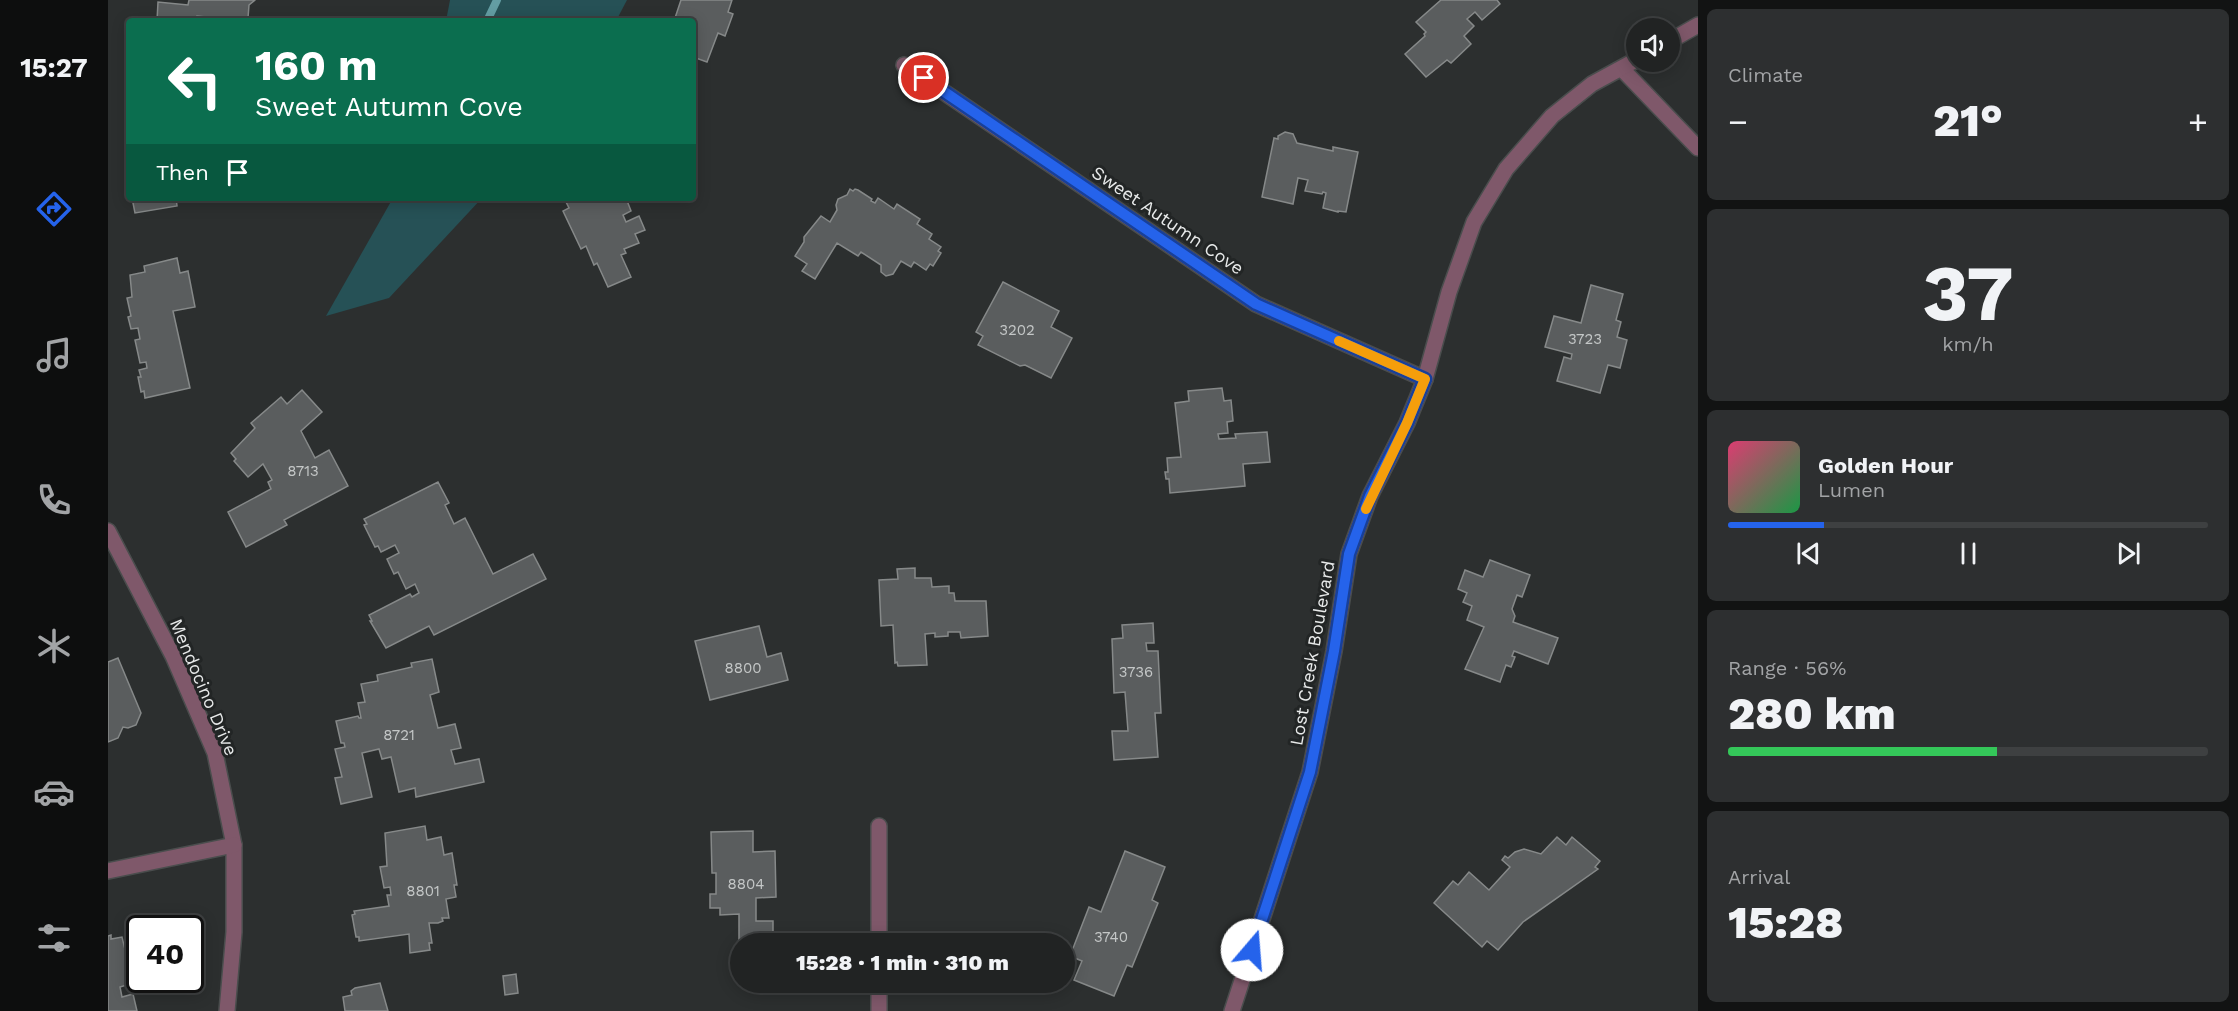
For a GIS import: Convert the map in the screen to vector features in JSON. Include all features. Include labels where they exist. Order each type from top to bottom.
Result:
[{"type":"street","points":[[1680,35],[1698,25]]},
{"type":"street","name":"Sweet Autumn Cove","points":[[904,65],[1256,304],[1425,379]]},
{"type":"street","name":"Lost Creek Boulevard","points":[[1232,1011],[1310,772],[1334,651],[1349,554],[1370,496],[1407,423],[1425,379],[1449,292],[1474,222],[1506,169],[1552,116],[1592,84],[1626,66]]},
{"type":"street","points":[[1622,69],[1698,148]]},
{"type":"street","name":"Mendocino Drive","points":[[108,531],[173,656],[215,753],[234,845],[234,932],[227,1011]]},
{"type":"street","points":[[879,826],[879,933]]},
{"type":"street","points":[[108,871],[234,845]]},
{"type":"street","points":[[879,993],[879,1011]]},
{"type":"shaded area","points":[[450,0],[627,0],[618,18],[447,18]]},
{"type":"shaded area","points":[[391,201],[479,201],[389,298],[326,316]]},
{"type":"building","points":[[189,0],[255,0],[249,5],[248,18],[197,16],[197,18],[157,18],[158,2],[188,5]]},
{"type":"building","points":[[681,0],[732,0],[728,12],[733,14],[725,36],[718,33],[707,62],[696,58],[696,18],[675,18]]},
{"type":"building","points":[[1441,0],[1497,0],[1500,4],[1482,20],[1475,12],[1467,19],[1474,26],[1464,36],[1471,44],[1451,63],[1447,60],[1426,77],[1405,54],[1425,36],[1426,32],[1416,22]]},
{"type":"building","points":[[1285,132],[1293,134],[1297,143],[1333,151],[1333,147],[1358,152],[1346,212],[1323,208],[1326,193],[1305,191],[1308,180],[1298,178],[1293,204],[1262,197],[1274,138],[1278,139],[1278,136]]},
{"type":"building","points":[[850,189],[858,190],[875,203],[878,198],[894,209],[897,204],[920,219],[917,224],[932,234],[929,239],[941,247],[938,251],[941,253],[933,266],[930,264],[926,270],[914,262],[911,267],[901,261],[893,274],[886,276],[881,272],[881,265],[861,252],[858,256],[837,243],[815,279],[802,271],[807,264],[795,256],[804,242],[804,237],[821,216],[830,222],[837,210],[838,199],[847,195]]},
{"type":"building","points":[[133,201],[176,201],[177,206],[135,213]]},
{"type":"building","points":[[566,201],[627,201],[631,211],[623,215],[626,222],[639,216],[645,230],[635,234],[639,243],[624,249],[626,253],[621,255],[631,277],[608,287],[597,263],[594,265],[586,246],[581,249],[563,211],[569,208]]},
{"type":"building","points":[[177,258],[180,273],[188,271],[195,307],[173,311],[190,388],[145,398],[144,391],[141,392],[138,377],[141,377],[139,370],[147,368],[146,362],[140,363],[135,340],[140,339],[138,328],[131,329],[128,317],[131,316],[127,298],[132,297],[130,275],[145,272],[144,266]]},
{"type":"building","points":[[1003,282],[1059,311],[1051,327],[1072,338],[1051,378],[1025,365],[1020,366],[978,345],[983,336],[976,332]]},
{"type":"building","points":[[1591,285],[1623,294],[1616,320],[1621,322],[1617,337],[1627,340],[1620,368],[1608,365],[1600,393],[1557,381],[1564,357],[1571,359],[1572,354],[1545,347],[1554,316],[1581,323]]},
{"type":"building","points":[[1222,388],[1224,401],[1231,400],[1233,421],[1227,422],[1228,433],[1218,434],[1219,439],[1236,438],[1235,434],[1267,432],[1270,462],[1243,464],[1245,486],[1170,493],[1169,479],[1166,479],[1165,472],[1168,472],[1167,458],[1181,457],[1175,403],[1189,401],[1188,391]]},
{"type":"building","points":[[302,390],[322,412],[301,431],[315,458],[329,450],[348,486],[284,520],[287,525],[246,547],[228,512],[271,489],[268,482],[272,480],[263,464],[248,477],[234,461],[236,459],[231,453],[255,428],[251,423],[281,397],[287,404]]},
{"type":"building","points":[[438,482],[449,503],[445,505],[454,524],[465,518],[493,574],[533,554],[546,579],[434,635],[429,626],[386,648],[370,621],[372,621],[369,615],[410,594],[412,597],[419,593],[415,584],[406,589],[398,572],[394,574],[387,559],[399,553],[395,545],[381,552],[378,546],[375,547],[364,525],[367,524],[364,519]]},
{"type":"building","points":[[1490,560],[1530,575],[1522,597],[1517,595],[1512,609],[1515,616],[1513,622],[1558,638],[1548,664],[1514,651],[1512,656],[1515,657],[1511,667],[1506,665],[1500,682],[1465,669],[1484,627],[1467,620],[1472,606],[1463,602],[1467,593],[1458,589],[1465,570],[1483,577]]},
{"type":"building","points":[[915,568],[915,578],[931,578],[932,587],[949,586],[949,593],[954,593],[955,601],[986,601],[988,636],[961,638],[960,632],[948,632],[948,636],[935,637],[935,633],[925,634],[927,665],[898,666],[897,662],[895,663],[893,625],[881,626],[879,580],[898,579],[897,569]]},
{"type":"building","points":[[1153,623],[1154,643],[1146,643],[1147,651],[1158,651],[1161,713],[1155,713],[1158,757],[1114,760],[1112,731],[1128,731],[1125,692],[1114,693],[1112,639],[1123,638],[1122,625]]},
{"type":"building","points":[[759,626],[767,657],[781,653],[788,680],[710,700],[695,641]]},
{"type":"building","points":[[118,658],[141,713],[136,725],[123,727],[118,738],[108,742],[108,662]]},
{"type":"building","points":[[432,659],[439,692],[430,695],[438,728],[455,724],[461,748],[451,750],[455,764],[479,759],[484,782],[416,797],[415,788],[399,792],[391,757],[382,759],[379,749],[362,753],[372,797],[341,804],[335,778],[342,777],[335,749],[345,747],[344,743],[341,743],[336,721],[358,716],[361,718],[358,703],[365,702],[361,684],[378,681],[377,675],[412,667],[411,663]]},
{"type":"building","points":[[425,826],[427,840],[441,837],[444,855],[452,853],[457,885],[454,885],[456,897],[446,899],[449,918],[442,918],[443,921],[438,923],[429,923],[432,943],[429,943],[430,950],[410,953],[409,934],[359,941],[359,937],[356,937],[352,915],[355,914],[354,911],[389,906],[387,895],[391,895],[390,887],[384,888],[380,867],[387,866],[385,833]]},
{"type":"building","points":[[753,831],[753,852],[775,851],[776,897],[756,898],[756,921],[773,921],[773,933],[739,933],[739,914],[720,915],[720,908],[710,908],[710,894],[716,894],[716,873],[712,873],[711,832]]},
{"type":"building","points":[[1557,837],[1566,845],[1572,837],[1600,861],[1595,867],[1598,869],[1523,922],[1498,950],[1487,941],[1482,947],[1434,903],[1453,881],[1458,885],[1469,872],[1489,890],[1510,867],[1502,860],[1505,856],[1508,858],[1524,849],[1541,854]]},
{"type":"building","points":[[1125,851],[1165,867],[1152,900],[1158,903],[1132,967],[1127,965],[1114,996],[1075,980],[1082,961],[1075,958],[1075,943],[1089,907],[1101,912]]},
{"type":"building","points":[[111,935],[111,939],[122,937],[126,954],[126,985],[120,987],[122,997],[133,994],[137,1011],[108,1011],[108,936]]},
{"type":"building","points":[[516,974],[518,993],[505,995],[503,976]]},
{"type":"building","points":[[380,983],[388,1011],[345,1011],[343,997],[352,995],[351,991],[355,988]]},
{"type":"waterway","points":[[488,18],[497,0]]},
{"type":"slow traffic","points":[[1339,341],[1425,379],[1366,509]]},
{"type":"route","points":[[924,78],[1256,304],[1425,379],[1407,423],[1370,496],[1349,554],[1334,651],[1310,772],[1252,950]]}]
